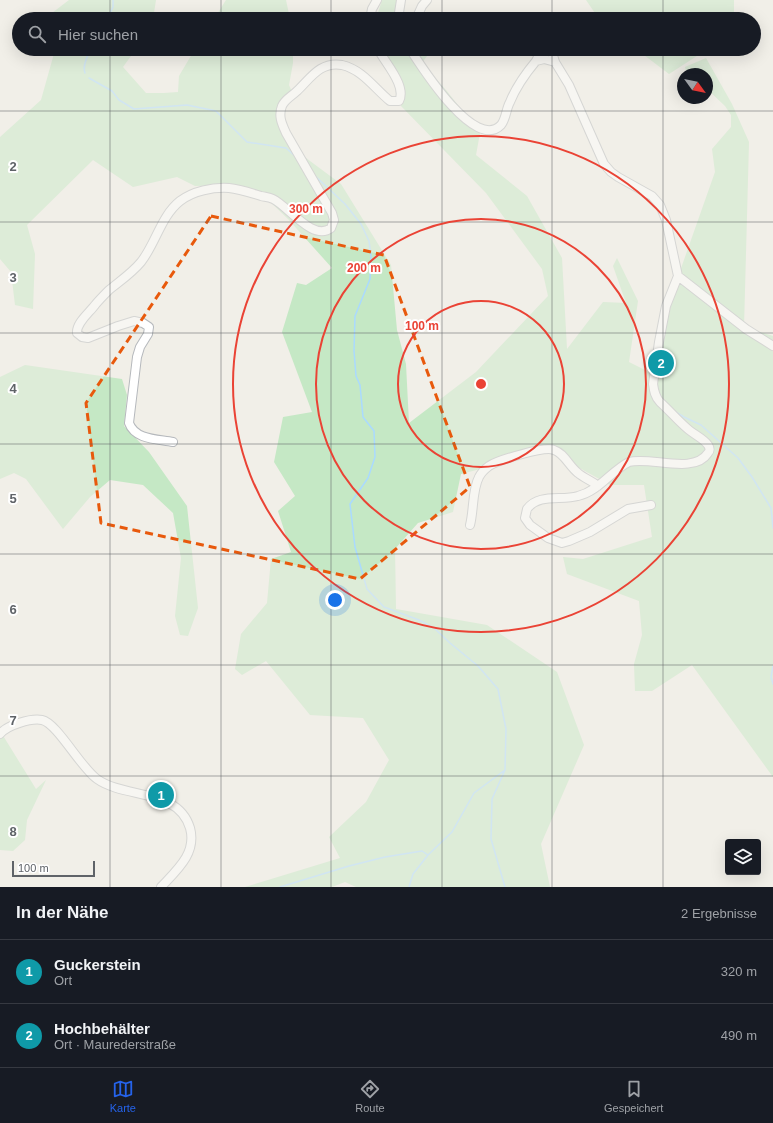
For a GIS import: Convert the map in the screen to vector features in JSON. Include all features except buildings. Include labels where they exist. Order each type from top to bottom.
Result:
[{"type":"street","points":[[371,12],[377,0]]},
{"type":"street","points":[[399,12],[401,0]]},
{"type":"street","points":[[419,12],[427,0]]},
{"type":"street","points":[[173,442],[141,436],[132,429],[129,423],[135,363],[140,347],[148,334],[149,329],[147,325],[141,322],[130,322],[85,338],[78,334],[77,327],[104,295],[145,257],[168,216],[180,201],[197,193],[221,188],[236,189],[271,198],[313,229],[326,231],[331,228],[334,220],[332,213],[286,133],[280,120],[281,110],[286,100],[314,73],[319,69],[333,64],[356,71],[390,101],[399,101],[401,96],[400,84],[382,56]]},
{"type":"street","points":[[415,56],[449,104],[472,123],[487,130],[500,126],[513,95],[538,56]]},
{"type":"street","points":[[553,56],[601,157],[608,168],[618,177],[652,196],[660,205],[666,220],[678,276],[666,306],[659,342],[653,384],[654,390],[657,399],[690,431],[708,444],[710,449],[703,459],[693,463],[661,463],[635,460],[629,462],[590,492],[578,496],[536,500],[526,509],[526,520],[530,525],[548,538],[562,542],[569,541],[590,532],[628,509],[650,505]]},
{"type":"street","points":[[536,61],[544,58],[555,62]]},
{"type":"street","points":[[678,276],[735,321],[773,346]]},
{"type":"street","points":[[470,525],[479,477],[488,467],[511,458],[547,449],[555,450],[561,454],[579,474],[598,486]]},
{"type":"street","points":[[0,734],[6,728],[18,723],[34,720],[47,722],[54,728],[87,771],[97,780],[110,786],[168,802],[177,808],[186,818],[188,823],[191,834],[190,850],[186,860],[161,887]]},
{"type":"highlighted area","points":[[211,216],[384,255],[470,487],[360,579],[101,523],[86,403]]},
{"type":"green space","points":[[69,0],[156,0],[154,12],[53,12]]},
{"type":"green space","points":[[226,0],[286,0],[289,12],[218,12]]},
{"type":"green space","points":[[382,0],[398,0],[397,12],[378,12]]},
{"type":"green space","points":[[586,0],[734,0],[734,12],[594,12]]},
{"type":"green space","points":[[53,56],[131,56],[123,67],[146,93],[164,93],[178,92],[179,76],[191,56],[293,56],[289,85],[292,92],[279,106],[292,147],[341,184],[391,265],[397,330],[406,364],[409,423],[476,372],[548,296],[542,269],[486,193],[401,106],[405,89],[385,56],[427,56],[422,63],[446,90],[480,133],[476,155],[527,196],[562,258],[567,349],[603,302],[626,303],[613,266],[617,258],[638,301],[629,362],[649,372],[663,366],[666,359],[658,358],[679,274],[715,172],[712,149],[731,127],[731,115],[725,106],[713,95],[713,70],[732,104],[749,142],[744,327],[773,336],[773,777],[692,665],[652,691],[635,691],[634,664],[642,635],[639,601],[567,574],[563,557],[583,559],[652,537],[644,485],[610,485],[549,451],[461,474],[453,512],[418,523],[395,549],[396,609],[487,625],[557,672],[584,745],[541,844],[550,887],[356,887],[345,882],[332,887],[245,887],[340,858],[329,837],[366,802],[389,760],[363,718],[310,715],[266,661],[242,675],[235,669],[241,634],[267,603],[271,559],[291,552],[278,511],[295,496],[274,462],[283,417],[312,412],[282,332],[297,283],[306,285],[332,268],[288,219],[260,192],[230,185],[195,186],[177,177],[133,187],[93,160],[27,225],[35,254],[33,309],[15,305],[11,272],[0,259],[0,137],[41,100]]},
{"type":"green space","points":[[645,56],[697,56],[669,74]]},
{"type":"green space","points":[[706,58],[712,68],[685,68],[685,67]]},
{"type":"green space","points":[[25,365],[122,379],[127,395],[124,426],[149,452],[187,506],[198,608],[188,636],[180,635],[175,616],[181,558],[173,513],[143,485],[110,480],[90,497],[63,529],[26,479],[14,473],[0,479],[0,377]]},
{"type":"green space","points":[[2,734],[36,789],[46,780],[27,820],[25,840],[13,851],[0,850],[0,738]]},
{"type":"waterway","points":[[110,12],[113,7],[113,0]]},
{"type":"waterway","points":[[85,73],[84,70],[88,56]]},
{"type":"waterway","points":[[89,78],[112,91],[119,100],[134,109],[187,105],[216,111],[247,142],[286,148],[296,157]]},
{"type":"waterway","points":[[314,175],[345,204],[361,224],[369,241],[371,256],[370,279],[355,316],[354,351],[356,376],[360,385],[363,417],[374,431],[375,457],[368,478],[350,504],[355,547],[367,589],[384,607],[419,620],[434,628],[478,666],[498,689],[506,729],[505,770],[492,799],[491,839],[505,887]]},
{"type":"waterway","points":[[674,411],[701,425],[738,458],[752,477],[771,508],[773,528]]},
{"type":"waterway","points":[[773,666],[771,677],[773,684]]},
{"type":"waterway","points":[[409,887],[413,874],[428,855],[452,832],[474,793],[505,770]]},
{"type":"waterway","points":[[280,887],[349,866],[385,857],[422,851],[428,855]]},
{"type":"place","name":"Hochbehälter","points":[[661,363]]},
{"type":"place","name":"Guckerstein","points":[[161,795]]}]
